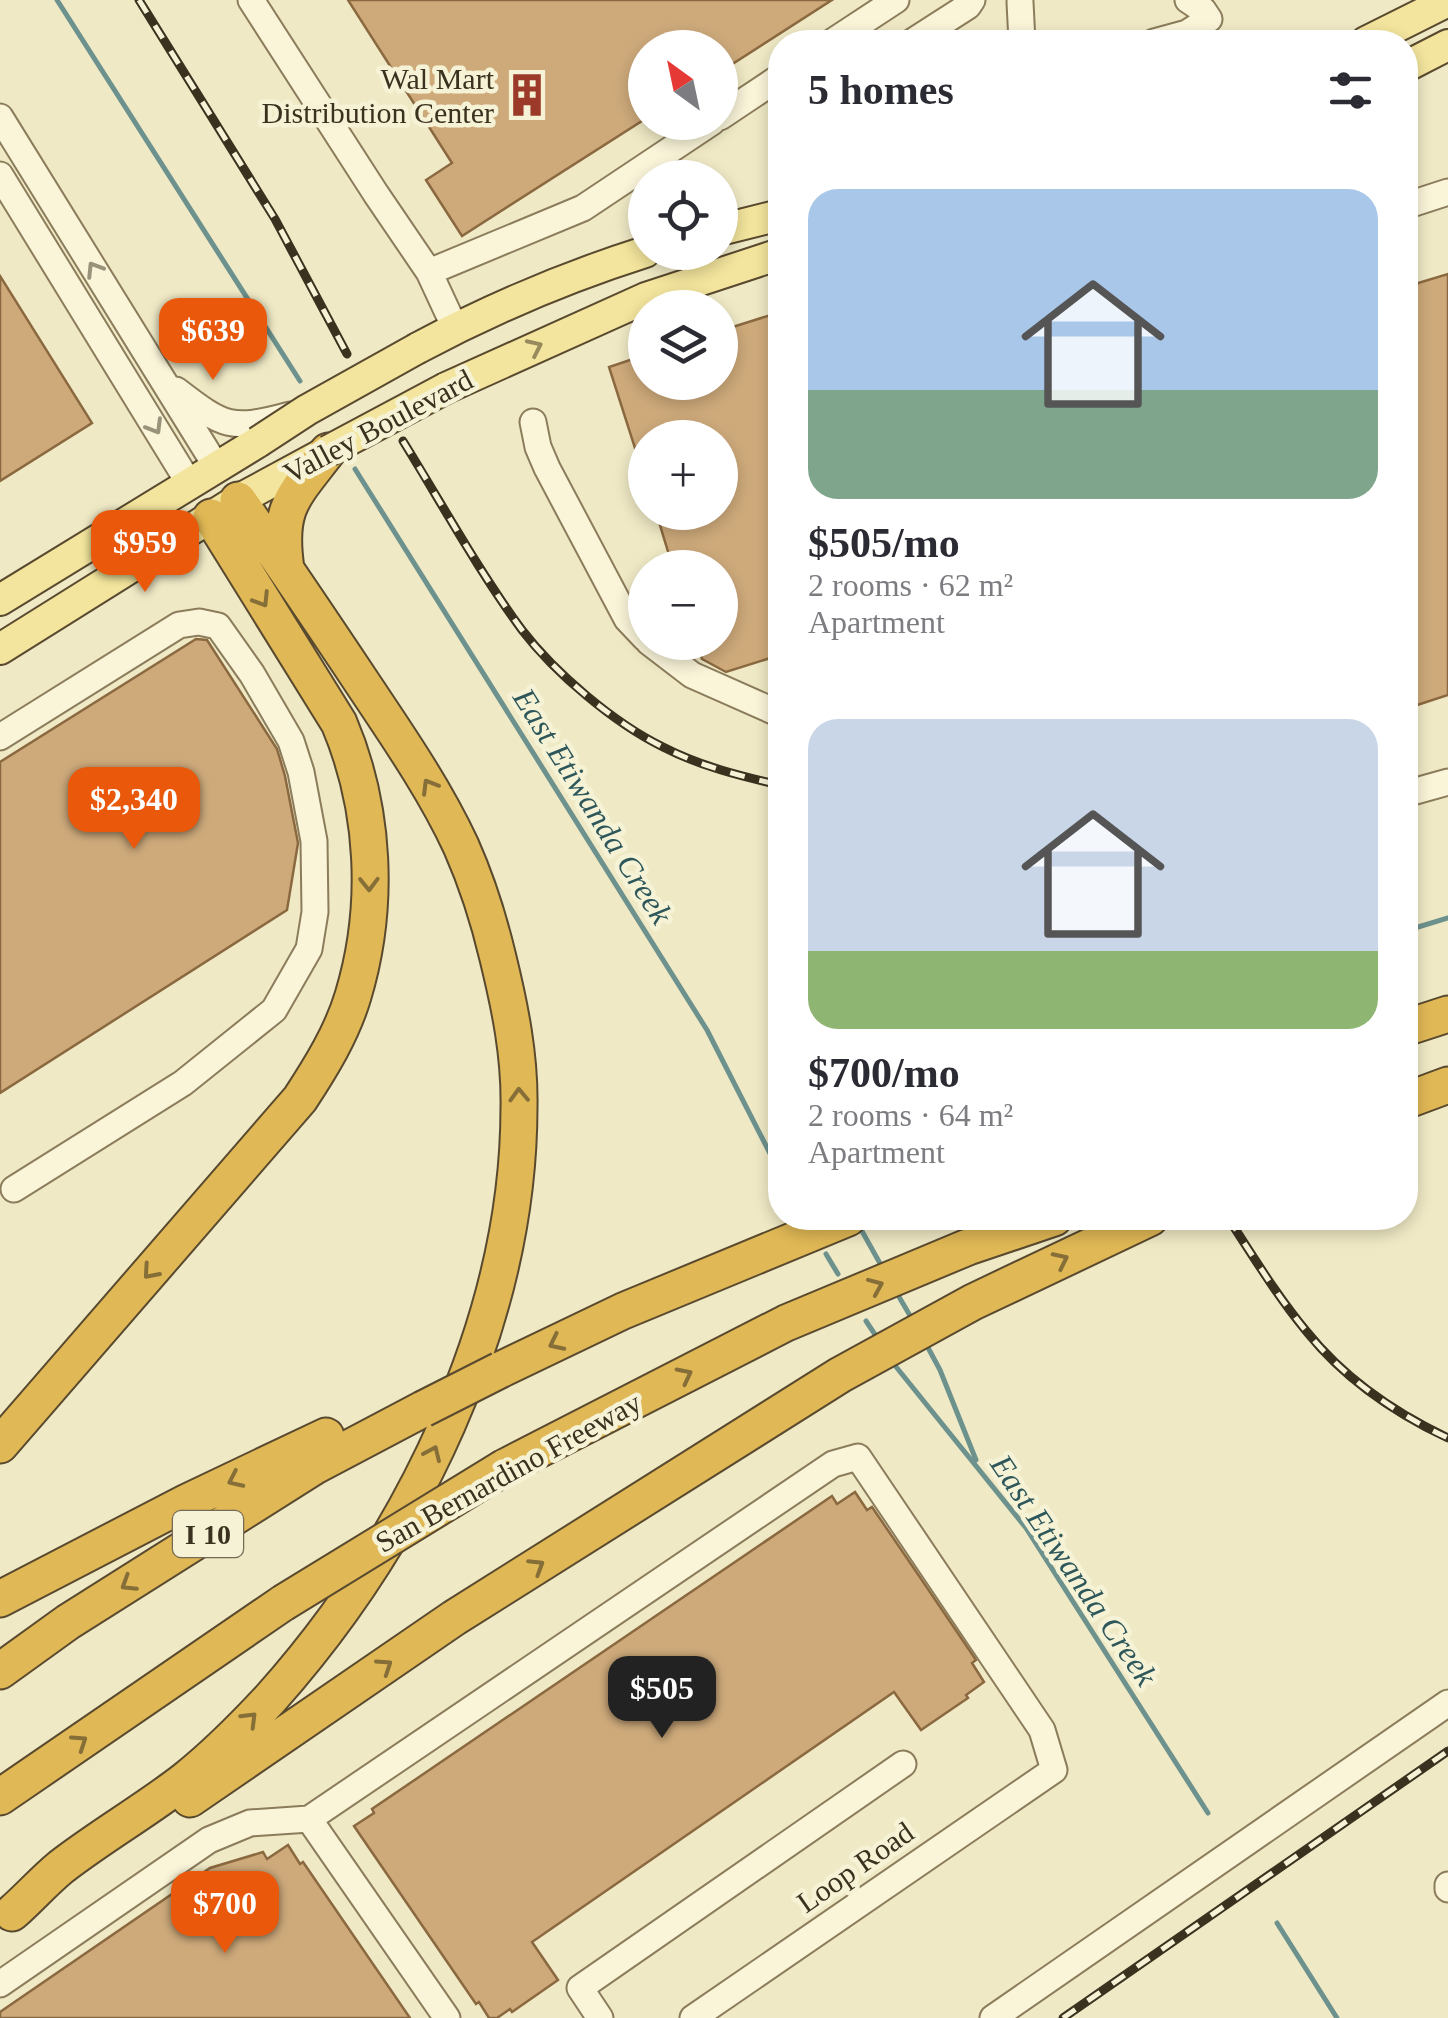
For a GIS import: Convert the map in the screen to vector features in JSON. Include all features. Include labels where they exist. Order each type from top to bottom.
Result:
[{"type":"highway","points":[[286,570],[282,542],[287,487],[328,451]]},
{"type":"highway","points":[[6,1917],[60,1869],[188,1778],[268,1701],[352,1598],[421,1480],[476,1348],[496,1290],[514,1192],[520,1106],[513,1026],[492,932],[472,873],[439,802],[411,756],[286,570],[225,509]]},
{"type":"highway","points":[[0,1445],[300,1099],[329,1054],[353,998],[371,891],[365,810],[351,753],[339,723],[225,509]]},
{"type":"highway","points":[[1418,1024],[1448,1014]]},
{"type":"highway","points":[[1418,1095],[1448,1085]]},
{"type":"highway","name":"I 10","points":[[0,1670],[68,1622],[315,1466],[624,1311],[819,1230]]},
{"type":"highway","name":"San Bernardino Freeway","points":[[0,1797],[283,1603],[505,1467],[786,1323],[1018,1230]]},
{"type":"highway","points":[[6,1917],[214,1783],[454,1618],[840,1376],[973,1302],[1125,1230]]},
{"type":"highway","points":[[0,1598],[347,1426],[423,1409]]},
{"type":"main road","points":[[1390,30],[1448,1]]},
{"type":"main road","points":[[1418,60],[1448,44]]},
{"type":"main road","points":[[738,226],[768,218]]},
{"type":"main road","name":"Valley Boulevard","points":[[0,600],[189,484],[253,433],[307,410],[454,328],[531,293],[628,258]]},
{"type":"main road","name":"Valley Boulevard","points":[[328,451],[446,388],[646,298],[768,258]]},
{"type":"main road","points":[[216,466],[225,509]]},
{"type":"main road","points":[[189,484],[225,509]]},
{"type":"main road","name":"Valley Boulevard","points":[[0,649],[225,509],[287,487]]},
{"type":"street","points":[[252,0],[429,272],[454,328]]},
{"type":"street","points":[[850,30],[896,0]]},
{"type":"street","points":[[931,30],[972,0]]},
{"type":"street","points":[[1188,0],[1209,19],[1192,30]]},
{"type":"street","points":[[1014,1],[1020,30]]},
{"type":"street","points":[[738,105],[768,85]]},
{"type":"street","points":[[0,118],[216,466]]},
{"type":"street","points":[[429,272],[582,208],[685,140]]},
{"type":"street","points":[[0,175],[189,484]]},
{"type":"street","points":[[1418,202],[1448,192]]},
{"type":"street","points":[[164,381],[210,416],[253,433]]},
{"type":"street","points":[[533,422],[547,468],[628,620]]},
{"type":"street","points":[[0,737],[179,625],[199,622],[218,626],[291,741],[314,841],[315,912],[309,950],[274,1010],[183,1083],[14,1188]]},
{"type":"street","points":[[673,660],[692,675],[768,709]]},
{"type":"street","points":[[1418,790],[1448,782]]},
{"type":"street","name":"Loop Road","points":[[310,1819],[833,1464],[858,1457],[1042,1730],[1054,1770],[692,2018]]},
{"type":"street","points":[[993,2018],[1448,1703]]},
{"type":"street","points":[[600,2018],[580,1988],[904,1764]]},
{"type":"street","points":[[0,1984],[209,1840],[250,1822],[310,1819],[447,2018]]},
{"type":"building","name":"Wal Mart Distribution Center","points":[[348,0],[832,0],[785,30],[768,30],[768,41],[738,60],[738,30],[628,30],[628,130],[462,236],[426,180],[452,163]]},
{"type":"building","points":[[1448,274],[1448,695],[1418,705],[1418,283]]},
{"type":"building","points":[[0,276],[92,423],[0,481]]},
{"type":"building","points":[[768,316],[768,659],[726,672],[704,660],[738,660],[738,550],[668,550],[661,530],[738,530],[738,420],[628,420],[628,426],[609,367],[628,361],[628,400],[738,400],[738,325]]},
{"type":"building","points":[[196,639],[207,640],[277,749],[298,843],[287,910],[0,1093],[0,762]]},
{"type":"building","points":[[855,1492],[867,1510],[872,1507],[913,1567],[976,1660],[972,1663],[984,1682],[966,1695],[968,1698],[921,1730],[894,1692],[532,1942],[558,1980],[512,2012],[510,2009],[497,2018],[489,2018],[354,1826],[374,1813],[372,1809],[832,1496],[837,1504]]},
{"type":"building","points":[[288,1845],[410,2018],[0,2018],[0,2012],[210,1868],[263,1852],[267,1859]]},
{"type":"waterway","name":"East Etiwanda Creek","points":[[57,0],[300,381]]},
{"type":"waterway","name":"East Etiwanda Creek","points":[[355,469],[707,1030],[768,1149]]},
{"type":"waterway","points":[[1418,927],[1448,918]]},
{"type":"waterway","points":[[861,1230],[882,1267]]},
{"type":"waterway","name":"East Etiwanda Creek","points":[[826,1254],[838,1274]]},
{"type":"waterway","points":[[895,1290],[912,1319]]},
{"type":"waterway","name":"East Etiwanda Creek","points":[[866,1321],[878,1339]]},
{"type":"waterway","points":[[925,1342],[976,1460]]},
{"type":"waterway","name":"East Etiwanda Creek","points":[[893,1363],[1026,1528],[1208,1813]]},
{"type":"waterway","name":"East Etiwanda Creek","points":[[1277,1923],[1337,2018]]},
{"type":"railway","points":[[139,0],[275,219],[347,354]]},
{"type":"railway","points":[[403,441],[506,607],[568,680],[625,725],[663,747],[706,765],[768,782]]},
{"type":"railway","points":[[1236,1230],[1307,1332],[1337,1364],[1390,1406],[1448,1438]]},
{"type":"railway","points":[[1063,2018],[1448,1751]]},
{"type":"place","name":"Wal Mart Distribution Center","points":[[527,95]]}]
